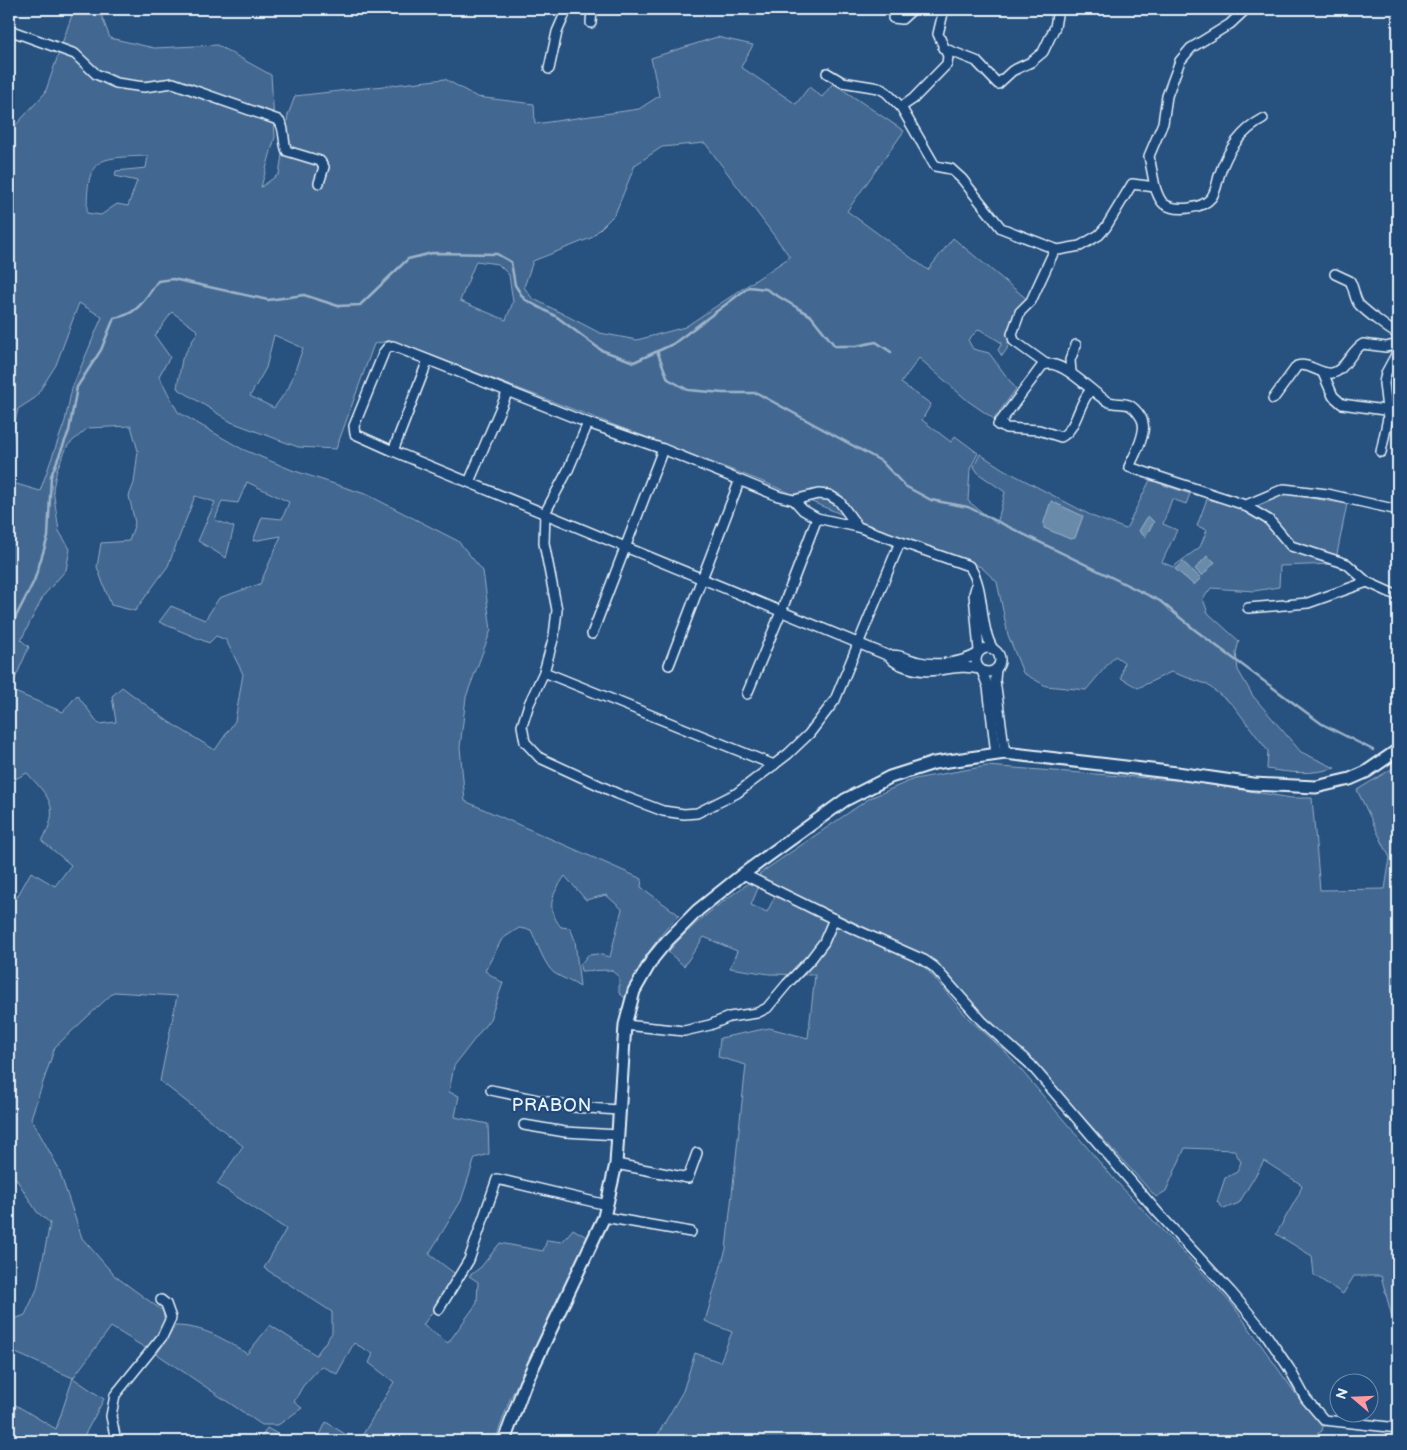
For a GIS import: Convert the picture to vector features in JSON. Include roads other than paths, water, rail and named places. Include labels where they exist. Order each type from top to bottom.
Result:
[{"type":"street","points":[[549,69],[557,32],[567,9]]},
{"type":"street","points":[[591,23],[592,9]]},
{"type":"street","points":[[893,18],[902,19],[913,9]]},
{"type":"street","points":[[901,107],[913,99],[947,64],[948,56],[938,34],[944,9]]},
{"type":"street","points":[[943,48],[976,61],[998,84],[1012,70],[1031,62],[1043,52],[1055,27],[1058,9]]},
{"type":"street","points":[[1246,9],[1230,24],[1192,48],[1180,61],[1167,96],[1163,123],[1149,156],[1155,187],[1159,197],[1166,205],[1185,208],[1203,205],[1214,193],[1225,160],[1233,146],[1250,126],[1263,119]]},
{"type":"street","points":[[9,30],[75,54],[96,74],[116,83],[144,87],[173,83],[278,120],[283,128],[283,144],[287,151],[320,161],[324,167],[319,183]]},
{"type":"street","points":[[827,73],[842,82],[879,88],[886,92],[901,107],[935,166],[951,169],[962,179],[1001,228],[1055,249],[1075,247],[1098,235],[1106,227],[1132,184],[1155,187]]},
{"type":"street","points":[[1055,249],[1032,301],[1020,312],[1012,334],[1014,341],[1046,364],[1071,372],[1090,391],[1108,402],[1130,405],[1143,422],[1144,430],[1129,467],[1222,496],[1244,506],[1269,520],[1291,546],[1347,564],[1367,582],[1398,596]]},
{"type":"street","points":[[1335,274],[1350,281],[1359,305],[1364,310],[1377,317],[1387,328],[1398,334]]},
{"type":"street","points":[[1273,399],[1298,366],[1305,366],[1323,373],[1332,373],[1339,370],[1350,354],[1363,344],[1386,347],[1398,344]]},
{"type":"street","points":[[996,669],[990,672],[968,667],[940,667],[895,655],[889,656],[356,434],[354,423],[384,352],[388,347],[393,346],[507,393],[663,449],[739,482],[794,500],[803,510],[817,518],[858,527],[969,566],[980,593],[987,633],[993,649],[1000,658],[995,680],[1001,754]]},
{"type":"street","points":[[1071,372],[1070,360],[1076,346]]},
{"type":"street","points":[[1381,452],[1387,429],[1384,383],[1386,373],[1398,352]]},
{"type":"street","points":[[393,451],[428,360]]},
{"type":"street","points":[[1046,364],[999,424],[1013,430],[1039,430],[1062,437],[1069,433],[1083,400],[1090,391]]},
{"type":"street","points":[[1323,373],[1333,396],[1342,404],[1398,412]]},
{"type":"street","points":[[469,482],[507,393]]},
{"type":"street","points":[[588,423],[568,470],[545,513],[544,543],[557,610],[554,636],[544,672],[529,704],[522,726],[525,742],[540,758],[618,794],[662,811],[684,814],[697,813],[737,793],[774,765],[809,734],[831,706],[900,542]]},
{"type":"street","points":[[592,634],[663,449]]},
{"type":"street","points":[[669,665],[739,482]]},
{"type":"street","points":[[1244,506],[1284,489],[1327,494],[1398,510]]},
{"type":"street","points":[[794,500],[818,494],[829,495],[839,501],[858,527]]},
{"type":"street","points":[[747,694],[817,518]]},
{"type":"street","points":[[1248,608],[1308,603],[1367,582]]},
{"type":"street","points":[[976,587],[974,594],[978,652],[976,662],[988,687],[1001,754]]},
{"type":"street","points":[[940,667],[967,658],[986,648],[993,649]]},
{"type":"street","points":[[544,672],[774,765]]},
{"type":"street","points":[[504,1441],[525,1384],[604,1217],[616,1164],[625,1025],[634,991],[653,958],[698,910],[743,874],[818,818],[868,786],[914,768],[934,763],[1001,754],[1288,787],[1316,787],[1350,779],[1366,772],[1398,750]]},
{"type":"street","points":[[743,874],[834,919],[924,960],[934,967],[982,1021],[1030,1064],[1263,1330],[1289,1368],[1306,1398],[1324,1420],[1398,1428]]},
{"type":"street","points":[[625,1025],[684,1030],[710,1025],[729,1017],[757,1013],[767,1008],[824,942],[834,919]]},
{"type":"street","points":[[492,1090],[572,1107],[619,1110]]},
{"type":"street","points":[[524,1126],[566,1132],[618,1135]]},
{"type":"street","points":[[616,1164],[688,1178],[697,1153]]},
{"type":"street","points":[[438,1309],[469,1260],[480,1235],[497,1179],[607,1205]]},
{"type":"street","points":[[604,1217],[691,1232]]},
{"type":"street","points":[[116,1441],[111,1416],[115,1395],[162,1336],[170,1318],[166,1304],[161,1300]]},
{"type":"waterway","points":[[9,630],[34,581],[48,537],[51,476],[69,431],[77,387],[101,350],[114,318],[135,310],[145,300],[158,281],[173,279],[268,300],[304,295],[338,306],[360,305],[408,259],[432,253],[497,254],[511,262],[515,285],[524,299],[557,317],[601,350],[634,362],[673,344],[749,287],[766,289],[811,316],[835,346],[856,346],[876,342],[891,352]]},
{"type":"waterway","points":[[657,351],[668,379],[688,390],[757,393],[881,461],[905,486],[931,500],[968,507],[1160,601],[1195,630],[1322,724],[1373,750]]},
{"type":"district","name":"PRABON","points":[[552,1105]]}]
